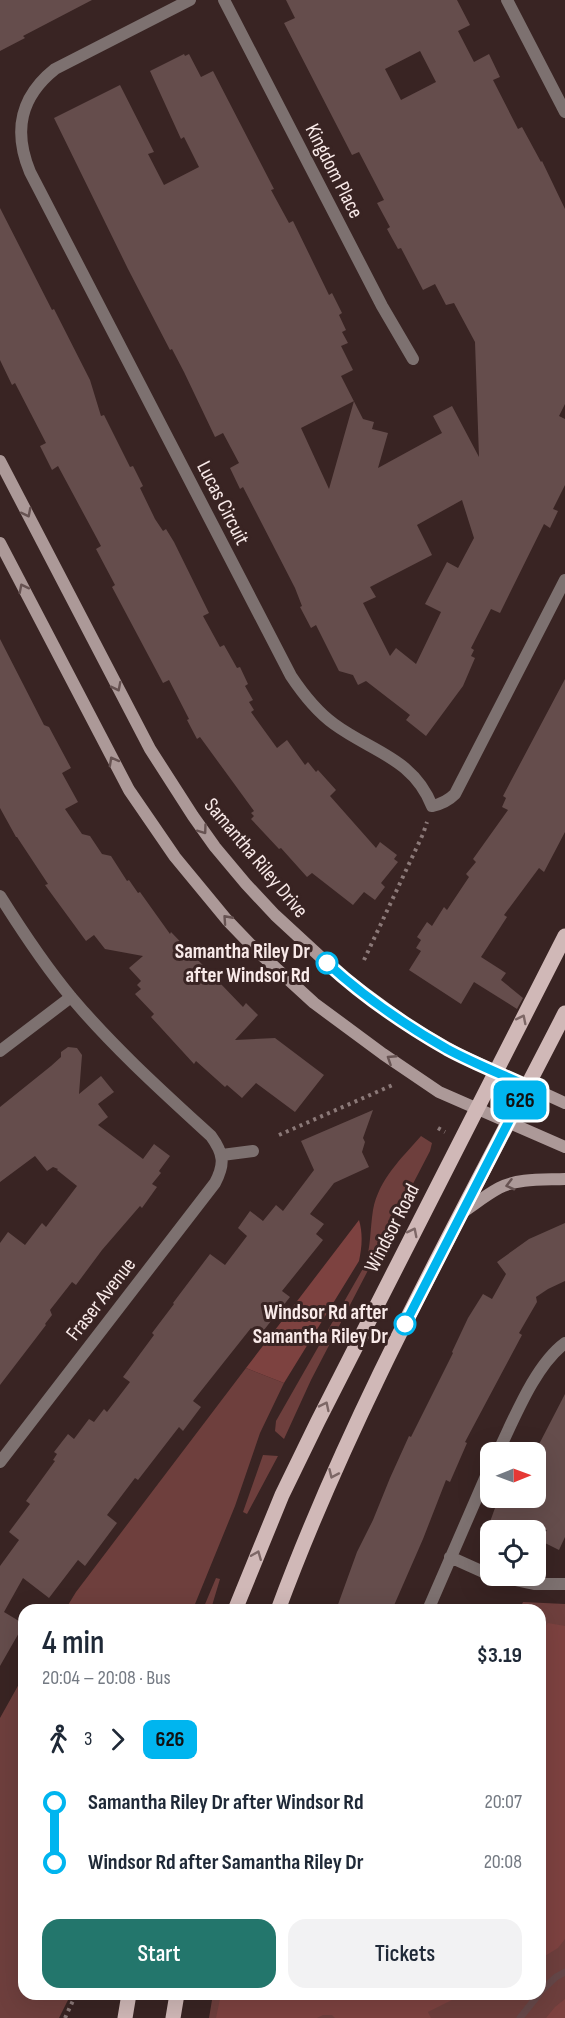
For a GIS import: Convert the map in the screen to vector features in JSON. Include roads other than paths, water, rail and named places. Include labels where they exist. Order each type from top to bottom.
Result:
[{"type":"main road","name":"Samantha Riley Drive","points":[[0,461],[150,749],[215,847],[275,915],[339,974],[411,1027],[448,1049],[565,1103]]},
{"type":"main road","points":[[0,543],[129,790],[203,893],[255,949],[314,1003],[439,1092],[565,1147]]},
{"type":"main road","name":"Windsor Road","points":[[237,1604],[265,1534],[300,1459],[565,936]]},
{"type":"main road","points":[[280,1604],[303,1545],[354,1428],[565,1012]]},
{"type":"main road","points":[[463,1212],[498,1188],[509,1184],[565,1179]]},
{"type":"main road","points":[[125,2018],[128,2000]]},
{"type":"main road","points":[[173,2018],[176,2000]]},
{"type":"street","name":"Lucas Circuit","points":[[190,0],[56,69],[44,78],[31,95],[23,115],[20,129],[24,158],[300,690],[322,715],[400,762],[422,785],[432,806],[448,801],[455,794],[565,580]]},
{"type":"street","name":"Kingdom Place","points":[[224,0],[382,306],[412,359]]},
{"type":"street","points":[[507,0],[565,112]]},
{"type":"street","points":[[0,896],[32,945],[71,997],[126,1057],[212,1136],[222,1155],[253,1151]]},
{"type":"street","points":[[0,1051],[71,997]]},
{"type":"street","name":"Fraser Avenue","points":[[0,1462],[215,1183],[222,1170],[222,1155]]},
{"type":"street","points":[[503,1442],[537,1375],[547,1360],[565,1343]]},
{"type":"street","points":[[430,1604],[480,1490]]},
{"type":"street","points":[[450,1557],[480,1570]]},
{"type":"street","points":[[546,1583],[565,1584]]},
{"type":"waterway","points":[[546,1986],[565,1972]]},
{"type":"waterway","points":[[520,2018],[534,2000]]},
{"type":"place","name":"Samantha Riley Dr after Windsor Rd","points":[[327,963]]},
{"type":"place","name":"Windsor Rd after Samantha Riley Dr","points":[[405,1324]]}]
